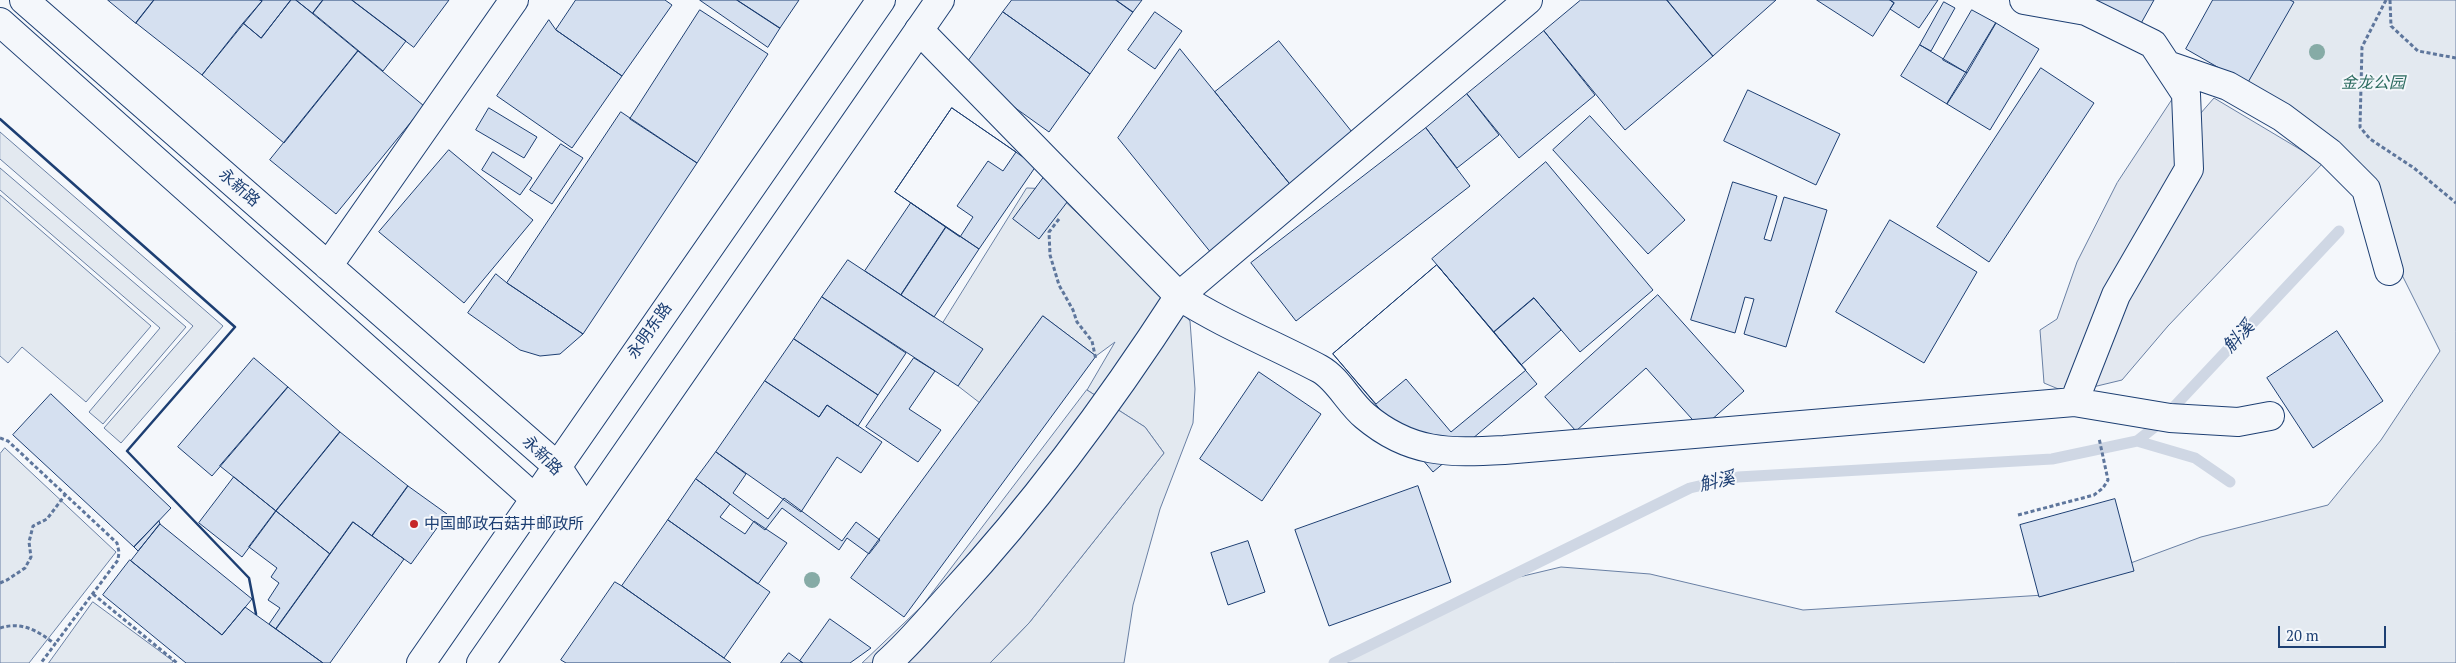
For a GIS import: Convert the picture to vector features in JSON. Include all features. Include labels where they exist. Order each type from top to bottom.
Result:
[{"type":"street","name":"永新路","points":[[24,0],[556,465],[586,511]]},
{"type":"street","points":[[328,266],[514,0]]},
{"type":"street","name":"永明东路","points":[[420,663],[881,0]]},
{"type":"street","points":[[481,663],[940,0]]},
{"type":"street","points":[[887,663],[974,570],[1059,469],[1179,296],[1528,0]]},
{"type":"street","points":[[2024,0],[2086,11],[2153,44],[2186,94],[2189,169],[2116,295],[2074,402]]},
{"type":"street","name":"永新路","points":[[0,22],[534,498],[586,511]]},
{"type":"street","points":[[919,30],[1179,296],[1211,317],[1323,371],[1365,416],[1408,444],[1452,452],[1514,450],[2074,402],[2170,418],[2238,422],[2270,416]]},
{"type":"street","points":[[2167,66],[2228,86],[2282,117],[2330,153],[2366,189],[2389,271]]},
{"type":"path","points":[[2386,0],[2362,47],[2360,127],[2370,139],[2414,168],[2456,203]]},
{"type":"path","points":[[2390,0],[2391,26],[2418,51],[2456,58]]},
{"type":"path","points":[[1079,193],[1049,232],[1050,255],[1059,285],[1073,310],[1076,322],[1092,341],[1096,356],[1100,412]]},
{"type":"path","points":[[2018,515],[2094,495],[2103,488],[2108,480],[2098,436]]},
{"type":"path","points":[[0,438],[8,441],[117,543],[119,552],[118,560],[41,663]]},
{"type":"path","points":[[0,583],[8,580],[25,568],[31,557],[29,542],[32,526],[47,520],[65,495]]},
{"type":"path","points":[[93,594],[177,663]]},
{"type":"path","points":[[0,628],[19,625],[39,631],[56,644]]},
{"type":"green space","name":"金龙公园","points":[[2235,0],[2456,0],[2456,663],[1334,663],[1498,582],[1561,567],[1650,574],[1803,610],[2044,595],[2201,537],[2328,505],[2381,440],[2440,351],[2358,187],[2283,107],[2212,66]]},
{"type":"green space","points":[[0,132],[223,326],[121,443],[104,428],[193,326],[0,159]]},
{"type":"green space","points":[[0,168],[186,327],[103,424],[89,412],[160,328],[0,190]]},
{"type":"green space","points":[[1027,188],[1052,189],[1190,321],[1195,389],[1193,423],[1160,509],[1133,605],[1124,663],[990,663],[1029,623],[1164,453],[1145,427],[1087,390],[1115,342],[1096,356],[1043,316],[980,403],[958,386],[982,349],[943,323]]},
{"type":"green space","points":[[0,195],[151,326],[86,402],[22,347],[8,363],[0,356]]},
{"type":"green space","points":[[5,448],[116,552],[29,663],[0,663],[0,454]]},
{"type":"green space","points":[[93,602],[173,661],[172,663],[49,663]]},
{"type":"shaded area","points":[[2174,97],[2200,114],[2214,98],[2323,163],[2168,326],[2122,380],[2068,393],[2044,383],[2040,330],[2057,319],[2077,262],[2117,183]]},
{"type":"shaded area","points":[[1087,390],[1145,427],[1164,453],[1029,623],[990,663],[862,663],[922,606]]},
{"type":"building","points":[[108,0],[154,0],[136,23]]},
{"type":"building","points":[[154,0],[262,1],[202,75],[136,23]]},
{"type":"building","points":[[260,0],[291,0],[261,38],[243,23],[262,1]]},
{"type":"building","points":[[291,0],[296,0],[358,51],[284,143],[202,75],[243,23],[261,38]]},
{"type":"building","points":[[296,0],[323,0],[313,13]]},
{"type":"building","points":[[323,0],[352,0],[406,41],[383,71],[313,13]]},
{"type":"building","points":[[352,0],[449,0],[414,47]]},
{"type":"building","points":[[576,0],[665,0],[672,5],[622,76],[556,30]]},
{"type":"building","points":[[700,0],[737,0],[780,28],[768,47]]},
{"type":"building","points":[[737,0],[799,0],[780,28]]},
{"type":"building","points":[[1012,0],[1116,0],[1133,12],[1090,74],[1003,12]]},
{"type":"building","points":[[1116,0],[1142,0],[1133,12]]},
{"type":"building","points":[[1581,0],[1667,0],[1713,56],[1625,130],[1544,31]]},
{"type":"building","points":[[1667,0],[1776,0],[1713,56]]},
{"type":"building","points":[[1817,0],[1890,0],[1894,3],[1873,36]]},
{"type":"building","points":[[1890,0],[1938,0],[1919,28],[1890,9],[1894,3]]},
{"type":"building","points":[[2094,0],[2154,0],[2139,27]]},
{"type":"building","points":[[2213,0],[2290,0],[2294,2],[2247,84],[2186,49]]},
{"type":"building","points":[[1944,2],[1955,8],[1931,51],[1920,45]]},
{"type":"building","points":[[700,10],[768,54],[697,163],[630,119]]},
{"type":"building","points":[[1972,10],[1996,23],[1967,73],[1943,60]]},
{"type":"building","points":[[1003,12],[1090,74],[1049,132],[962,70]]},
{"type":"building","points":[[1155,12],[1182,31],[1155,69],[1128,50]]},
{"type":"building","points":[[549,20],[556,30],[622,76],[572,148],[497,96]]},
{"type":"building","points":[[1996,23],[2039,49],[1990,130],[1947,104]]},
{"type":"building","points":[[1544,31],[1595,95],[1519,158],[1467,94]]},
{"type":"building","points":[[1279,41],[1356,137],[1293,188],[1215,92]]},
{"type":"building","points":[[1920,45],[1967,73],[1947,104],[1901,76]]},
{"type":"building","points":[[1180,49],[1293,188],[1212,254],[1118,138]]},
{"type":"building","points":[[358,51],[424,106],[336,214],[270,160]]},
{"type":"building","points":[[2041,68],[2094,103],[1989,262],[1937,227]]},
{"type":"building","points":[[1748,90],[1840,134],[1816,185],[1724,141]]},
{"type":"building","points":[[1467,94],[1499,135],[1457,168],[1426,128]]},
{"type":"building","points":[[489,108],[537,137],[524,158],[476,130]]},
{"type":"building","points":[[952,108],[1036,166],[979,249],[895,192]]},
{"type":"building","points":[[952,108],[1016,152],[1003,171],[988,161],[957,206],[973,217],[960,237],[895,192]]},
{"type":"building","points":[[621,112],[697,163],[583,334],[507,283]]},
{"type":"building","points":[[1590,116],[1685,220],[1648,254],[1553,150]]},
{"type":"building","points":[[1426,128],[1470,186],[1296,321],[1251,263]]},
{"type":"building","points":[[561,144],[583,158],[552,204],[530,190]]},
{"type":"building","points":[[449,150],[533,220],[464,303],[379,232]]},
{"type":"building","points":[[493,152],[532,178],[520,195],[482,170]]},
{"type":"building","points":[[1546,162],[1653,290],[1580,352],[1534,298],[1494,332],[1432,259]]},
{"type":"building","points":[[1047,173],[1074,193],[1039,239],[1013,219]]},
{"type":"building","points":[[1733,182],[1777,196],[1764,239],[1771,241],[1784,197],[1827,210],[1786,347],[1744,334],[1754,299],[1745,297],[1735,333],[1691,320]]},
{"type":"building","points":[[911,203],[946,227],[901,295],[865,271]]},
{"type":"building","points":[[1890,220],[1977,272],[1924,363],[1836,312]]},
{"type":"building","points":[[946,227],[979,249],[934,317],[901,295]]},
{"type":"building","points":[[848,260],[983,349],[958,386],[822,297]]},
{"type":"building","points":[[1437,265],[1537,384],[1433,472],[1333,354]]},
{"type":"building","points":[[1437,265],[1526,370],[1451,432],[1406,379],[1376,404],[1333,354]]},
{"type":"building","points":[[496,274],[583,334],[560,354],[540,356],[520,350],[468,313]]},
{"type":"building","points":[[1658,295],[1744,391],[1701,429],[1646,368],[1576,431],[1545,397]]},
{"type":"building","points":[[822,297],[906,353],[878,395],[794,339]]},
{"type":"building","points":[[1534,298],[1561,330],[1521,365],[1494,332]]},
{"type":"building","points":[[1043,316],[1096,356],[904,617],[851,578]]},
{"type":"building","points":[[2337,331],[2383,401],[2313,448],[2267,378]]},
{"type":"building","points":[[794,339],[878,395],[858,426],[827,405],[819,417],[765,381]]},
{"type":"building","points":[[254,358],[288,387],[212,476],[178,447]]},
{"type":"building","points":[[914,358],[935,371],[909,409],[941,430],[918,462],[866,427]]},
{"type":"building","points":[[1259,372],[1321,414],[1262,501],[1200,459]]},
{"type":"building","points":[[765,381],[819,417],[827,405],[882,442],[861,473],[837,457],[801,512],[716,452]]},
{"type":"building","points":[[288,387],[340,432],[276,511],[220,466]]},
{"type":"building","points":[[51,394],[171,508],[134,547],[13,435]]},
{"type":"building","points":[[340,432],[408,486],[372,536],[353,522],[330,554],[276,511]]},
{"type":"building","points":[[716,452],[746,474],[733,493],[768,519],[784,498],[842,541],[856,522],[880,540],[869,554],[847,538],[839,550],[782,508],[765,530],[696,479]]},
{"type":"building","points":[[234,477],[276,511],[242,557],[199,523]]},
{"type":"building","points":[[696,479],[730,504],[720,517],[745,534],[754,521],[787,543],[758,584],[668,520]]},
{"type":"building","points":[[408,486],[447,514],[411,564],[372,536]]},
{"type":"building","points":[[1418,486],[1451,582],[1329,626],[1295,530]]},
{"type":"building","points":[[2115,499],[2134,571],[2039,597],[2020,525]]},
{"type":"building","points":[[276,511],[330,554],[276,629],[269,624],[280,608],[268,600],[279,583],[271,577],[277,568],[249,547]]},
{"type":"building","points":[[668,520],[770,592],[724,658],[622,586]]},
{"type":"building","points":[[159,521],[160,524],[138,551],[134,547]]},
{"type":"building","points":[[353,522],[404,559],[330,663],[323,663],[276,629]]},
{"type":"building","points":[[160,524],[252,599],[222,635],[131,561]]},
{"type":"building","points":[[1248,541],[1265,592],[1228,605],[1211,553]]},
{"type":"building","points":[[130,560],[222,635],[245,607],[323,663],[186,663],[103,595]]},
{"type":"building","points":[[615,582],[731,663],[566,663],[561,660]]},
{"type":"building","points":[[830,619],[871,648],[850,663],[803,663],[800,661]]},
{"type":"building","points":[[789,653],[800,661],[803,663],[781,663]]},
{"type":"waterway","name":"斛溪","points":[[1334,663],[1690,488],[1738,477],[2052,459],[2137,441],[2156,426],[2339,231]]},
{"type":"waterway","name":"斛溪","points":[[2137,441],[2195,458],[2230,482]]},
{"type":"wall","points":[[0,119],[235,327],[127,451],[249,578],[256,614]]},
{"type":"place","name":"中国邮政石菇井邮政所","points":[[414,524]]}]
